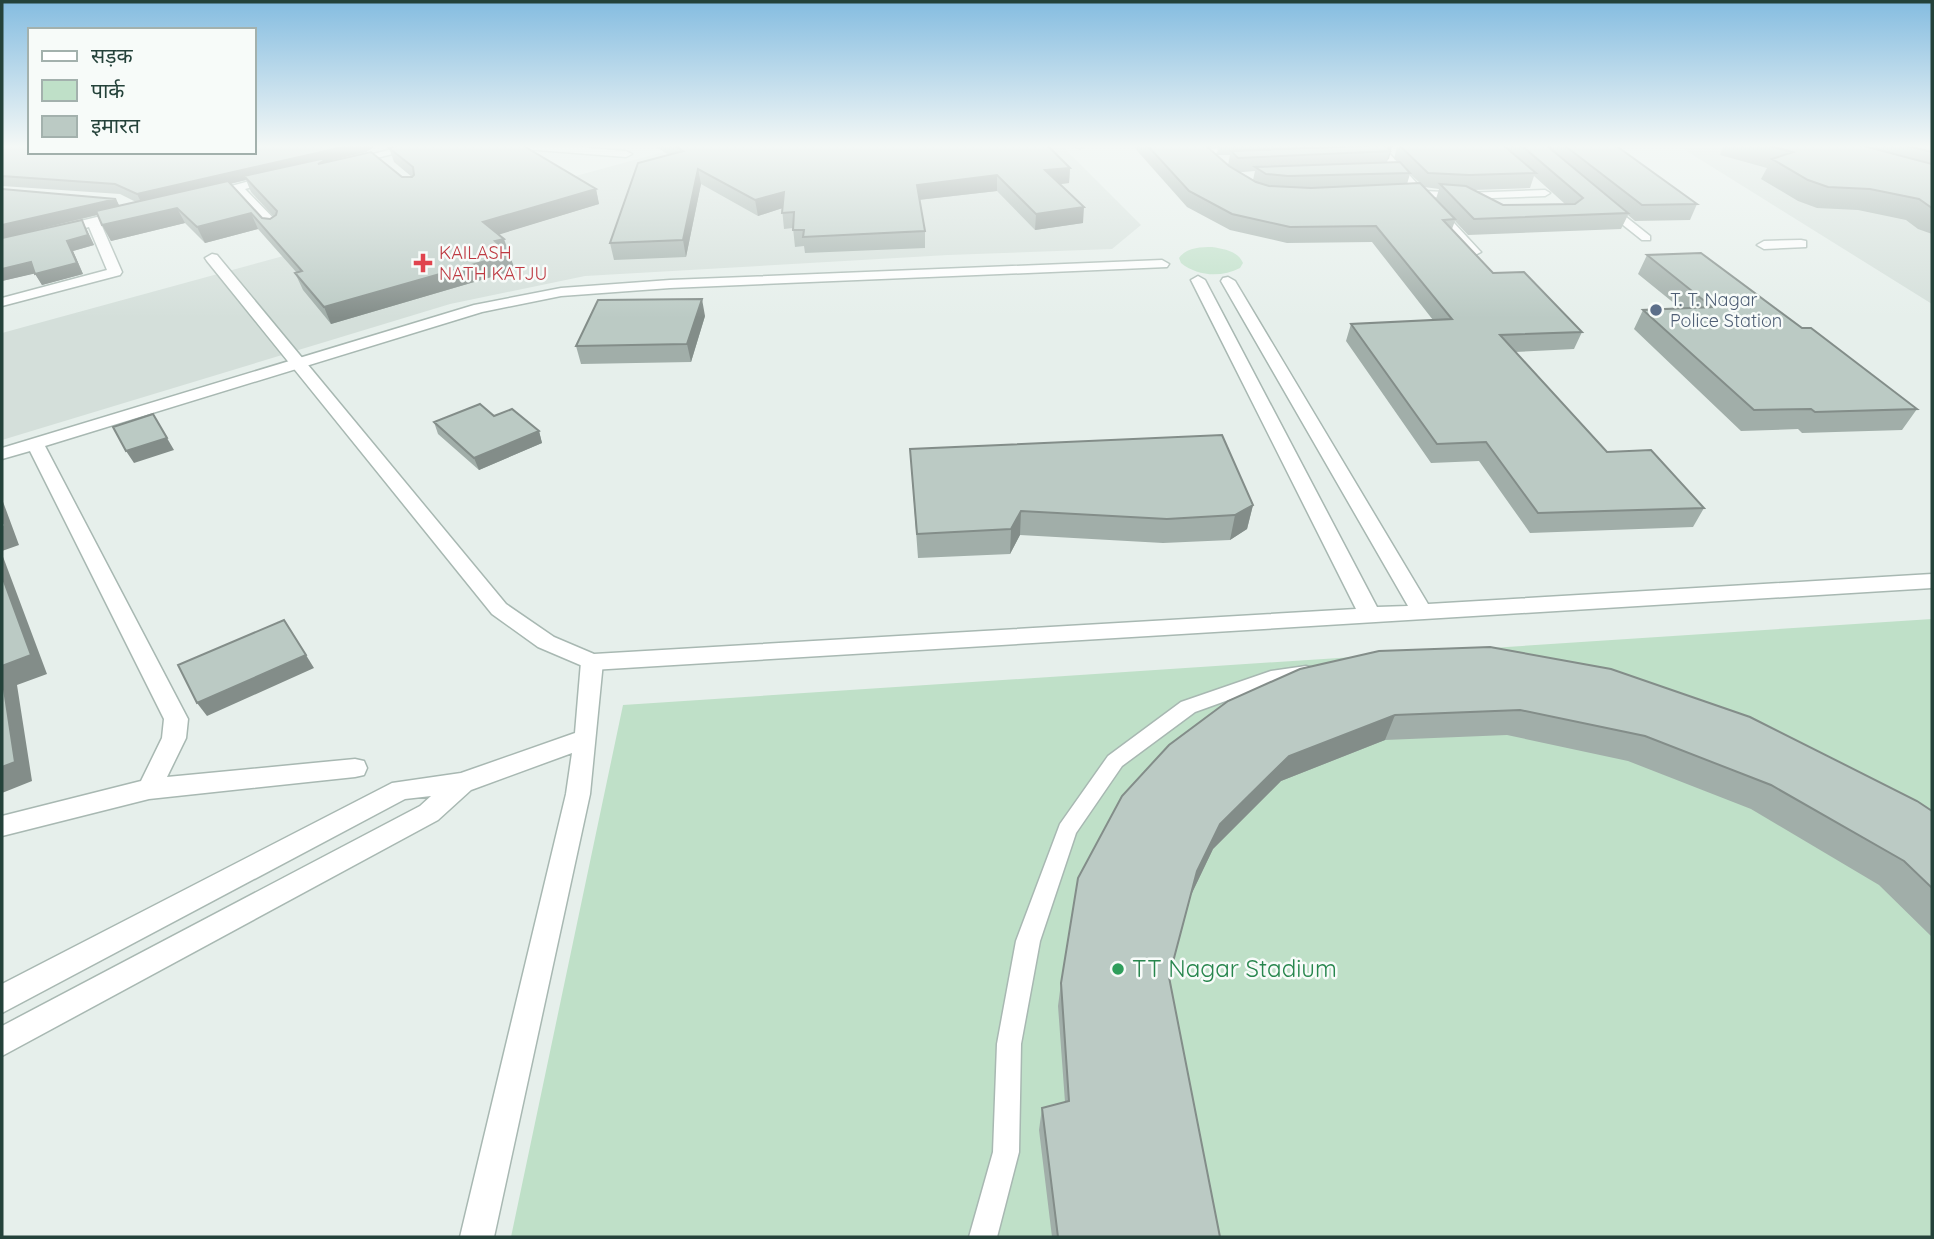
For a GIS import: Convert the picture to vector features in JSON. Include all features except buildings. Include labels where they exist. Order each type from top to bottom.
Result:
[{"type":"street","points":[[2,244],[139,211],[123,203]]},
{"type":"street","points":[[252,203],[276,229]]},
{"type":"street","points":[[2,302],[114,272],[94,223]]},
{"type":"street","points":[[1764,245],[1801,244]]},
{"type":"street","points":[[212,258],[499,609],[546,642],[592,662],[1932,581]]},
{"type":"street","points":[[2,454],[479,308],[561,292],[722,282],[1162,264]]},
{"type":"street","points":[[1198,280],[1370,615]]},
{"type":"street","points":[[1228,282],[1422,612]]},
{"type":"street","points":[[36,443],[176,719],[174,738],[149,789]]},
{"type":"street","points":[[477,1237],[578,794],[592,662]]},
{"type":"street","points":[[2,999],[401,790],[463,783],[586,738]]},
{"type":"street","points":[[2,826],[149,789],[355,768]]},
{"type":"street","points":[[2,1042],[429,813],[463,783]]},
{"type":"lane","points":[[1429,203],[1475,252]]},
{"type":"lane","points":[[1477,203],[1486,208]]},
{"type":"lane","points":[[1602,203],[1646,239]]},
{"type":"lane","points":[[983,1237],[1006,1152],[1009,1044],[1028,941],[1067,830],[1115,761],[1188,707],[1271,677],[1321,671]]},
{"type":"shaded area","points":[[478,203],[1119,203],[1141,225],[1112,249],[948,255],[585,276],[450,304],[2,440],[2,333]]},
{"type":"shaded area","points":[[1770,203],[1932,203],[1932,304]]},
{"type":"green space","points":[[1212,247],[1230,251],[1238,256],[1243,263],[1240,268],[1209,274],[1194,271],[1181,263],[1179,258],[1186,252],[1194,248]]},
{"type":"green space","points":[[1932,619],[1932,1237],[511,1237],[623,705]]},
{"type":"place","name":"KAILASH NATH KATJU","points":[[423,263]]},
{"type":"place","name":"T. T. Nagar Police Station","points":[[1656,310]]},
{"type":"place","name":"TT Nagar Stadium","points":[[1118,969]]}]
